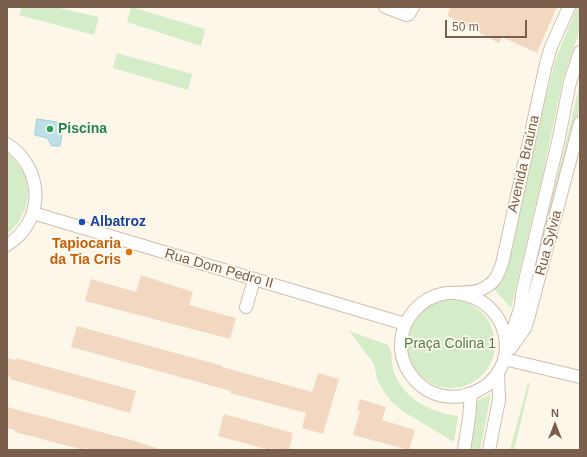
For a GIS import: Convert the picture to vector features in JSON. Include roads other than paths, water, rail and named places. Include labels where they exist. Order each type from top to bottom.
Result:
[{"type":"street","points":[[385,7],[406,15],[409,14],[413,7]]},
{"type":"street","name":"Avenida Braúna","points":[[455,293],[480,290],[494,282],[499,270],[546,64],[551,47],[569,7]]},
{"type":"street","name":"Avenida Braúna","points":[[505,355],[520,309],[523,289],[558,142],[570,82],[580,52]]},
{"type":"street","name":"Rua Sylvia","points":[[505,355],[525,328],[528,319],[580,123]]},
{"type":"street","points":[[7,144],[20,154],[26,161],[33,178],[36,196],[33,213],[23,232],[7,245]]},
{"type":"street","name":"Rua Dom Pedro II","points":[[33,213],[405,324]]},
{"type":"street","points":[[246,307],[254,280]]},
{"type":"street","points":[[455,293],[470,295],[477,298],[489,307],[501,322],[505,334],[505,355],[498,372],[487,385],[471,394],[458,397],[436,394],[429,391],[415,380],[406,366],[401,350],[402,333],[405,324],[413,311],[425,301],[439,295],[455,293]]},
{"type":"street","points":[[505,355],[580,377]]},
{"type":"street","points":[[489,450],[500,400],[498,372]]},
{"type":"street","points":[[464,450],[470,418],[471,394]]},
{"type":"water","name":"Piscina","points":[[37,119],[64,123],[60,146],[52,146],[47,138],[35,135]]},
{"type":"place","name":"Piscina","points":[[50,129]]},
{"type":"place","name":"Albatroz","points":[[82,222]]},
{"type":"place","name":"Tapiocaria da Tia Cris","points":[[129,252]]},
{"type":"park label","name":"Praça Colina 1","points":[[450,344]]}]
